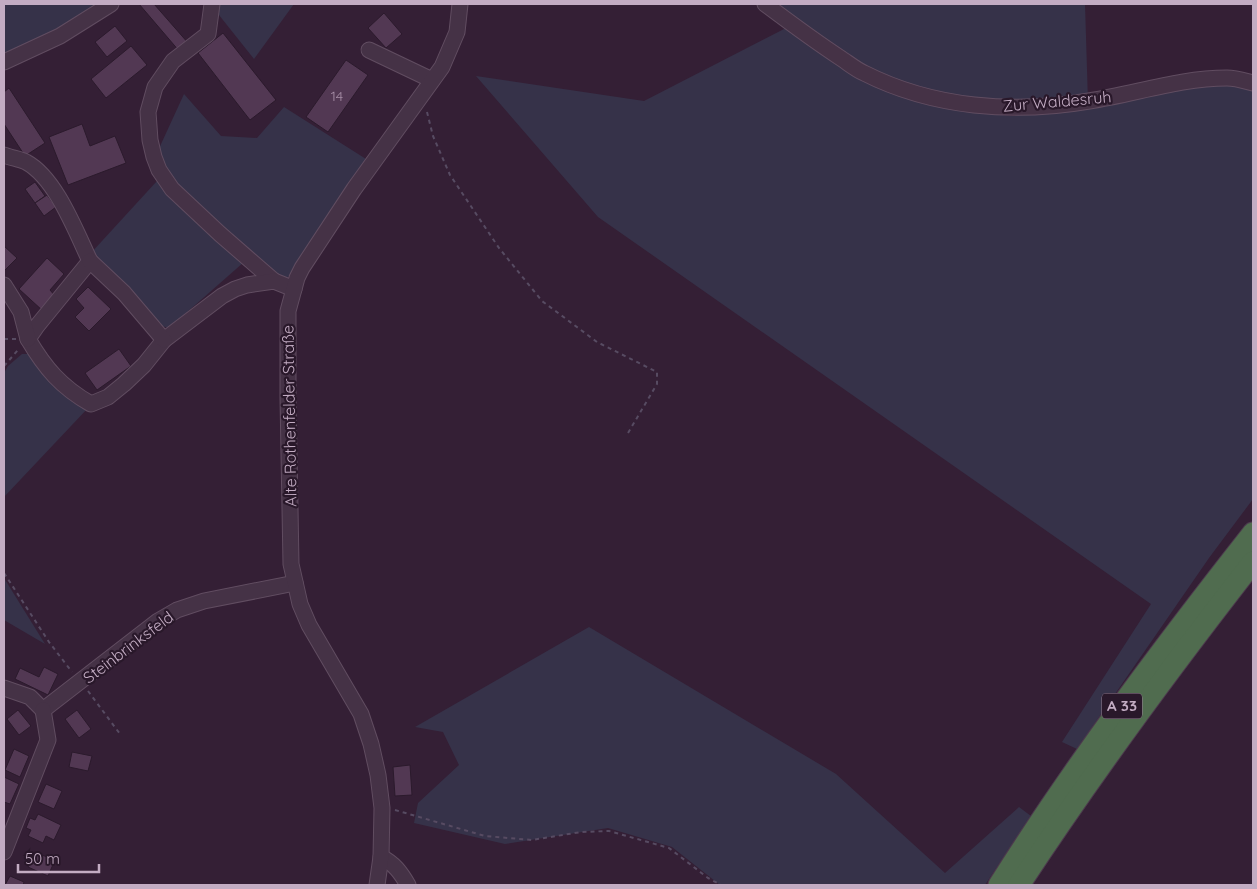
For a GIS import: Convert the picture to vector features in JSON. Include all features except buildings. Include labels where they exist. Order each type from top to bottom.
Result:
[{"type":"highway","name":"A 33","points":[[999,885],[1082,762],[1150,668],[1253,533]]},
{"type":"highway","name":"A 33","points":[[1019,885],[1095,773],[1163,679],[1253,562]]},
{"type":"street","points":[[4,62],[60,36],[111,4]]},
{"type":"street","points":[[212,4],[208,34],[173,60],[155,87],[148,112],[150,140],[159,170],[172,189],[274,281],[294,289]]},
{"type":"street","name":"Alte Rothenfelder Straße","points":[[378,885],[381,857],[382,808],[378,775],[371,744],[361,714],[309,625],[300,604],[291,564],[288,312],[298,278],[308,260],[354,189],[442,67],[457,32],[460,4]]},
{"type":"street","name":"Zur Waldesruh","points":[[765,4],[807,36],[863,73],[900,88],[934,98],[967,104],[1011,108],[1088,102],[1188,81],[1229,78],[1253,83]]},
{"type":"street","points":[[368,50],[432,80]]},
{"type":"street","points":[[4,156],[26,162],[41,174],[63,204],[90,260],[124,293],[164,340]]},
{"type":"street","points":[[28,338],[90,260]]},
{"type":"street","points":[[4,285],[21,312],[28,338],[43,363],[78,397],[91,404],[108,397],[124,384],[144,365],[164,340],[222,296],[235,288],[274,281]]},
{"type":"street","name":"Steinbrinksfeld","points":[[44,710],[158,621],[177,610],[204,601],[295,583]]},
{"type":"street","points":[[4,688],[30,697],[44,710],[48,740],[4,852]]},
{"type":"street","points":[[381,857],[389,861],[401,873],[408,885]]},
{"type":"path","points":[[417,100],[427,112],[433,136],[450,175],[499,248],[542,301],[597,342],[657,372],[657,384],[628,434]]},
{"type":"path","points":[[4,366],[28,338]]},
{"type":"path","points":[[4,573],[49,642],[120,734]]},
{"type":"path","points":[[382,808],[419,816],[485,836],[532,840],[581,832],[609,831],[670,848],[708,878],[721,885]]},
{"type":"shaded area","points":[[4,4],[105,4],[4,56]]},
{"type":"shaded area","points":[[215,4],[294,4],[254,59],[215,10]]},
{"type":"shaded area","points":[[773,4],[1085,4],[1088,102],[1188,81],[1229,78],[1253,83],[1253,499],[1209,558],[1077,749],[1062,742],[1151,604],[598,217],[476,76],[644,101],[788,27],[856,75],[894,92],[933,102],[979,113],[1014,116],[1085,102],[1009,102],[971,99],[936,92],[904,82],[867,68]]},
{"type":"shaded area","points":[[184,94],[221,136],[257,138],[284,107],[366,159],[296,268],[287,278],[278,278],[174,186],[156,155]]},
{"type":"shaded area","points":[[157,181],[244,262],[169,328],[158,325],[91,253]]},
{"type":"shaded area","points":[[22,354],[31,354],[88,408],[4,497],[4,373],[8,366]]},
{"type":"shaded area","points":[[4,578],[45,644],[4,620]]},
{"type":"shaded area","points":[[589,627],[836,774],[945,873],[1019,807],[1031,816],[985,885],[720,885],[672,847],[608,828],[505,844],[414,823],[418,803],[459,765],[443,732],[415,727]]}]
